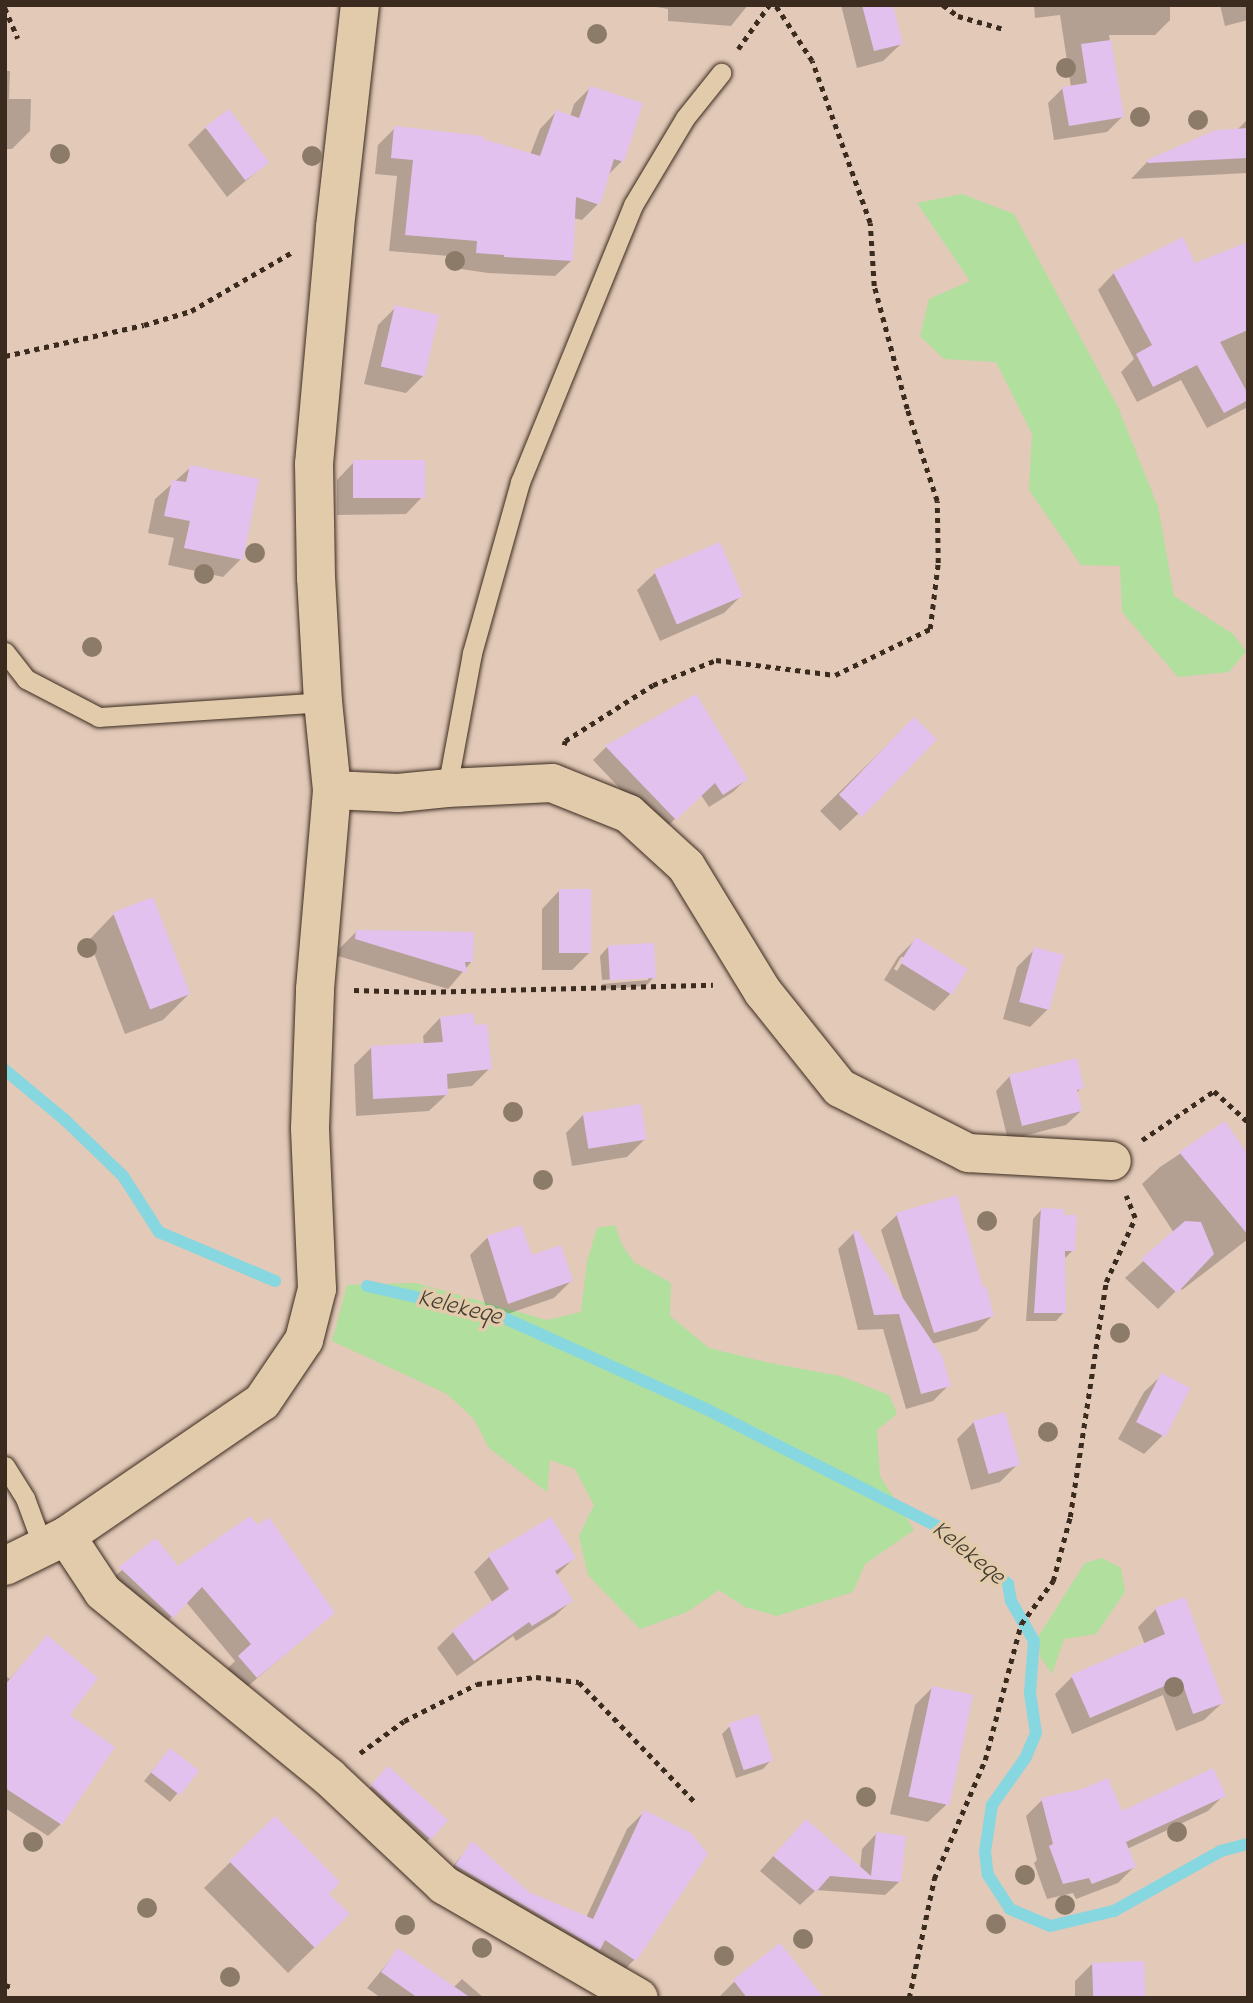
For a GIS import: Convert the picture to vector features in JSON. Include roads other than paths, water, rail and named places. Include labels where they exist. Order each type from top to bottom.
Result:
[{"type":"street","points":[[5,1566],[55,1541],[262,1402],[304,1340],[317,1289],[310,1128],[315,989],[332,790],[323,702],[314,464],[335,227],[360,5]]},
{"type":"street","points":[[332,790],[398,793],[552,783],[629,814],[686,866],[757,983],[840,1088],[968,1153],[1112,1161]]},
{"type":"street","points":[[55,1541],[103,1592],[329,1777],[444,1885],[639,1998]]},
{"type":"lane","points":[[447,788],[472,653],[520,482],[633,205],[685,118],[721,73]]},
{"type":"lane","points":[[5,652],[26,679],[99,716],[323,702]]},
{"type":"lane","points":[[5,1466],[55,1541]]},
{"type":"waterway","name":"Kelekeqe","points":[[5,1070],[65,1120],[123,1176],[159,1232],[275,1281]]},
{"type":"waterway","name":"Kelekeqe","points":[[367,1286],[500,1316],[706,1409],[937,1526],[1008,1584],[1011,1601],[1034,1641],[1030,1693],[1036,1733],[1026,1757],[992,1805],[985,1852],[988,1875],[1010,1909],[1050,1926],[1114,1911],[1221,1851],[1248,1844]]}]
